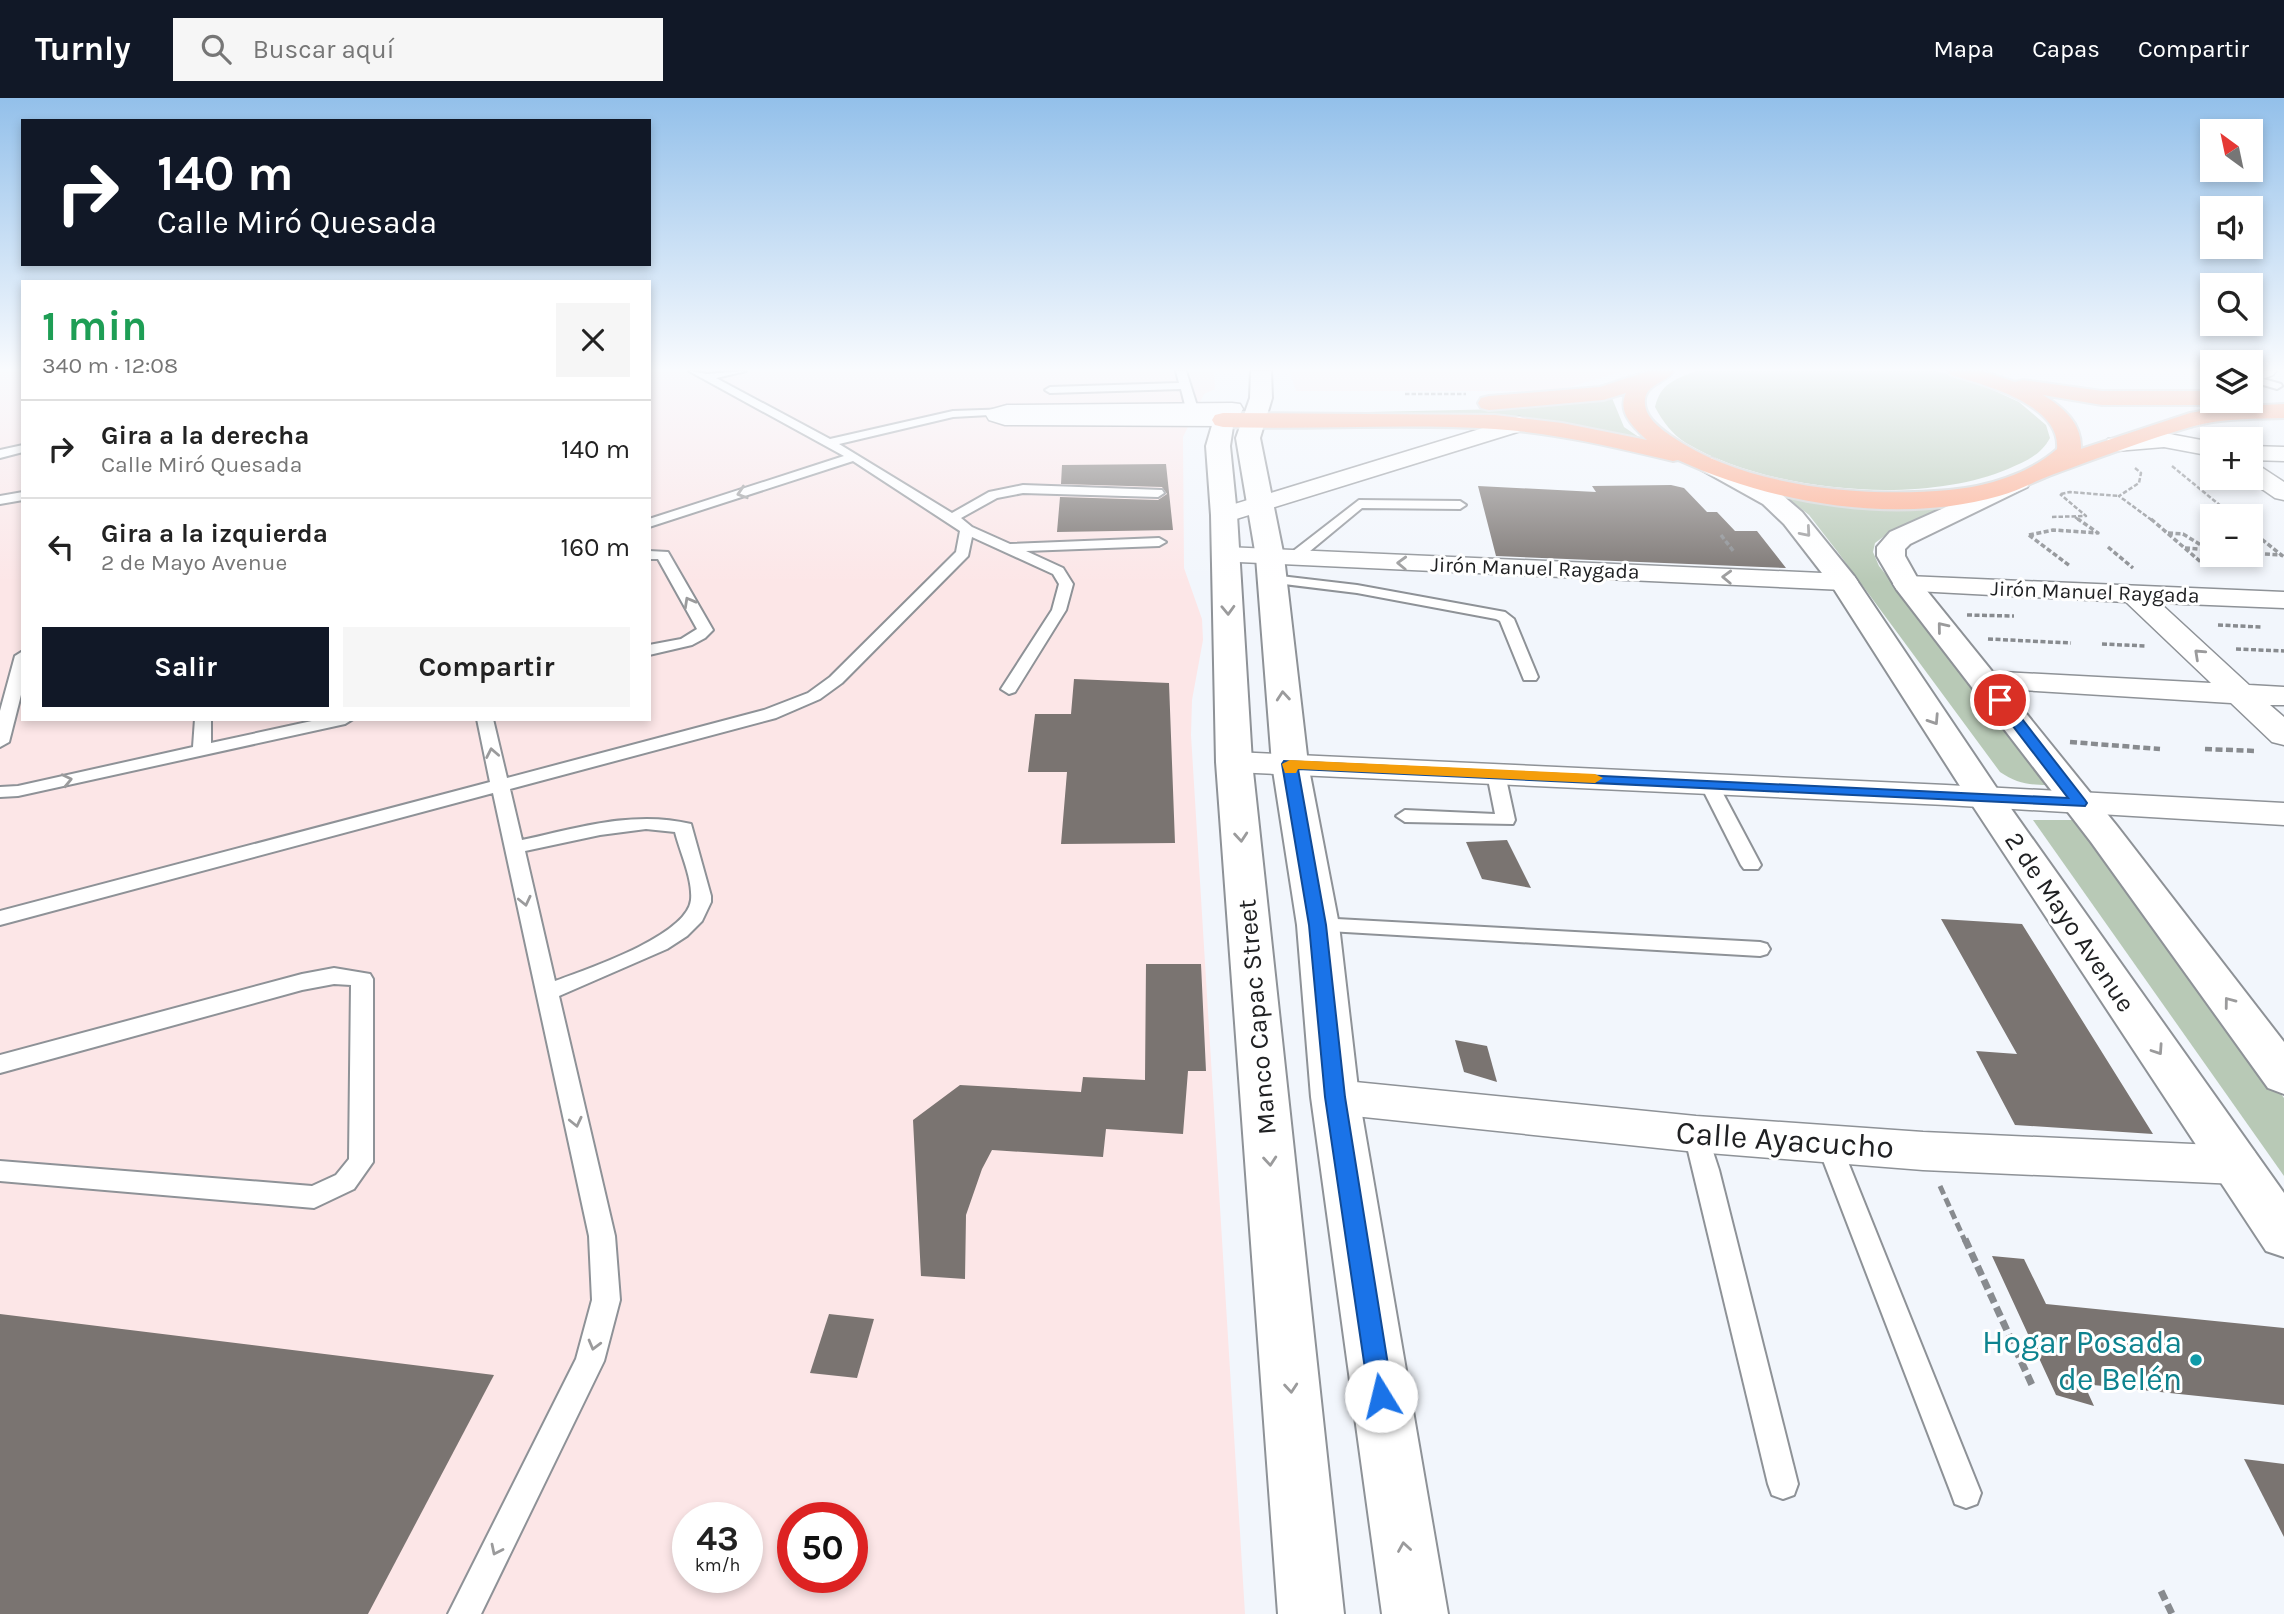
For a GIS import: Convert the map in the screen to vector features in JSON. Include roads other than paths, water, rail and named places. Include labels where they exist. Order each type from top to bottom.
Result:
[{"type":"main road","name":"Manco Capac Street","points":[[1220,442],[1218,446],[1236,525],[1234,762],[1311,1614]]},
{"type":"main road","points":[[1619,442],[1776,485],[1871,499],[1959,496],[2030,476],[2123,442]]},
{"type":"main road","points":[[1662,442],[1707,464]]},
{"type":"main road","points":[[2072,442],[2069,451],[2030,476],[1900,538],[1891,547],[1891,556],[1907,584],[2273,1047],[2284,1076]]},
{"type":"main road","name":"2 de Mayo Avenue","points":[[1707,464],[1772,499],[1794,518],[1844,582],[1985,797],[2284,1236]]},
{"type":"main road","points":[[1236,525],[1278,565],[1290,764],[1318,925],[1335,1097],[1415,1614]]},
{"type":"street","points":[[1236,525],[1472,442]]},
{"type":"street","points":[[2116,444],[2143,442]]},
{"type":"street","points":[[2173,442],[2200,447]]},
{"type":"street","points":[[2263,453],[2284,454]]},
{"type":"street","points":[[2263,479],[2284,493]]},
{"type":"street","name":"Jirón Manuel Raygada","points":[[1236,525],[1278,565],[1844,582]]},
{"type":"street","name":"Jirón Manuel Raygada","points":[[1907,584],[2284,600]]},
{"type":"street","points":[[2134,594],[2284,734]]},
{"type":"street","points":[[1984,680],[2284,696]]},
{"type":"street","points":[[1234,762],[1985,797],[2284,814]]},
{"type":"street","name":"Calle Ayacucho","points":[[1335,1097],[1696,1134],[1923,1151],[2237,1165]]},
{"type":"lane","points":[[822,442],[854,457],[967,530],[1058,571],[1066,584],[1059,610],[1009,689]]},
{"type":"lane","points":[[828,445],[844,442]]},
{"type":"lane","points":[[0,454],[21,449]]},
{"type":"lane","points":[[651,522],[854,457]]},
{"type":"lane","points":[[952,518],[1005,491],[1023,489],[1158,494]]},
{"type":"lane","points":[[0,500],[21,496]]},
{"type":"lane","points":[[1278,565],[1359,504],[1460,505]]},
{"type":"lane","points":[[0,918],[770,714],[814,696],[836,680],[963,553],[967,530]]},
{"type":"lane","points":[[1007,548],[1159,542]]},
{"type":"lane","points":[[651,555],[663,555],[705,630],[699,637],[686,642],[651,650]]},
{"type":"lane","points":[[1278,565],[1357,589],[1500,615],[1507,619],[1530,677]]},
{"type":"lane","points":[[0,741],[5,706],[21,662]]},
{"type":"lane","points":[[202,750],[203,721]]},
{"type":"lane","points":[[0,792],[18,791],[336,721]]},
{"type":"lane","points":[[464,1614],[590,1361],[606,1300],[602,1236],[485,721]]},
{"type":"lane","points":[[1405,816],[1506,820],[1496,774]]},
{"type":"lane","points":[[1709,784],[1751,865]]},
{"type":"lane","points":[[513,848],[630,825],[669,823],[684,828],[701,903],[691,924],[666,942],[546,993]]},
{"type":"lane","points":[[1318,925],[1760,949]]},
{"type":"lane","points":[[0,1064],[302,982],[334,976],[362,979],[362,1162],[345,1182],[314,1198],[0,1171]]},
{"type":"lane","points":[[1696,1134],[1783,1484]]},
{"type":"lane","points":[[1828,1142],[1966,1493]]},
{"type":"place","name":"Hogar Posada de Belén","points":[[2196,1360]]}]
